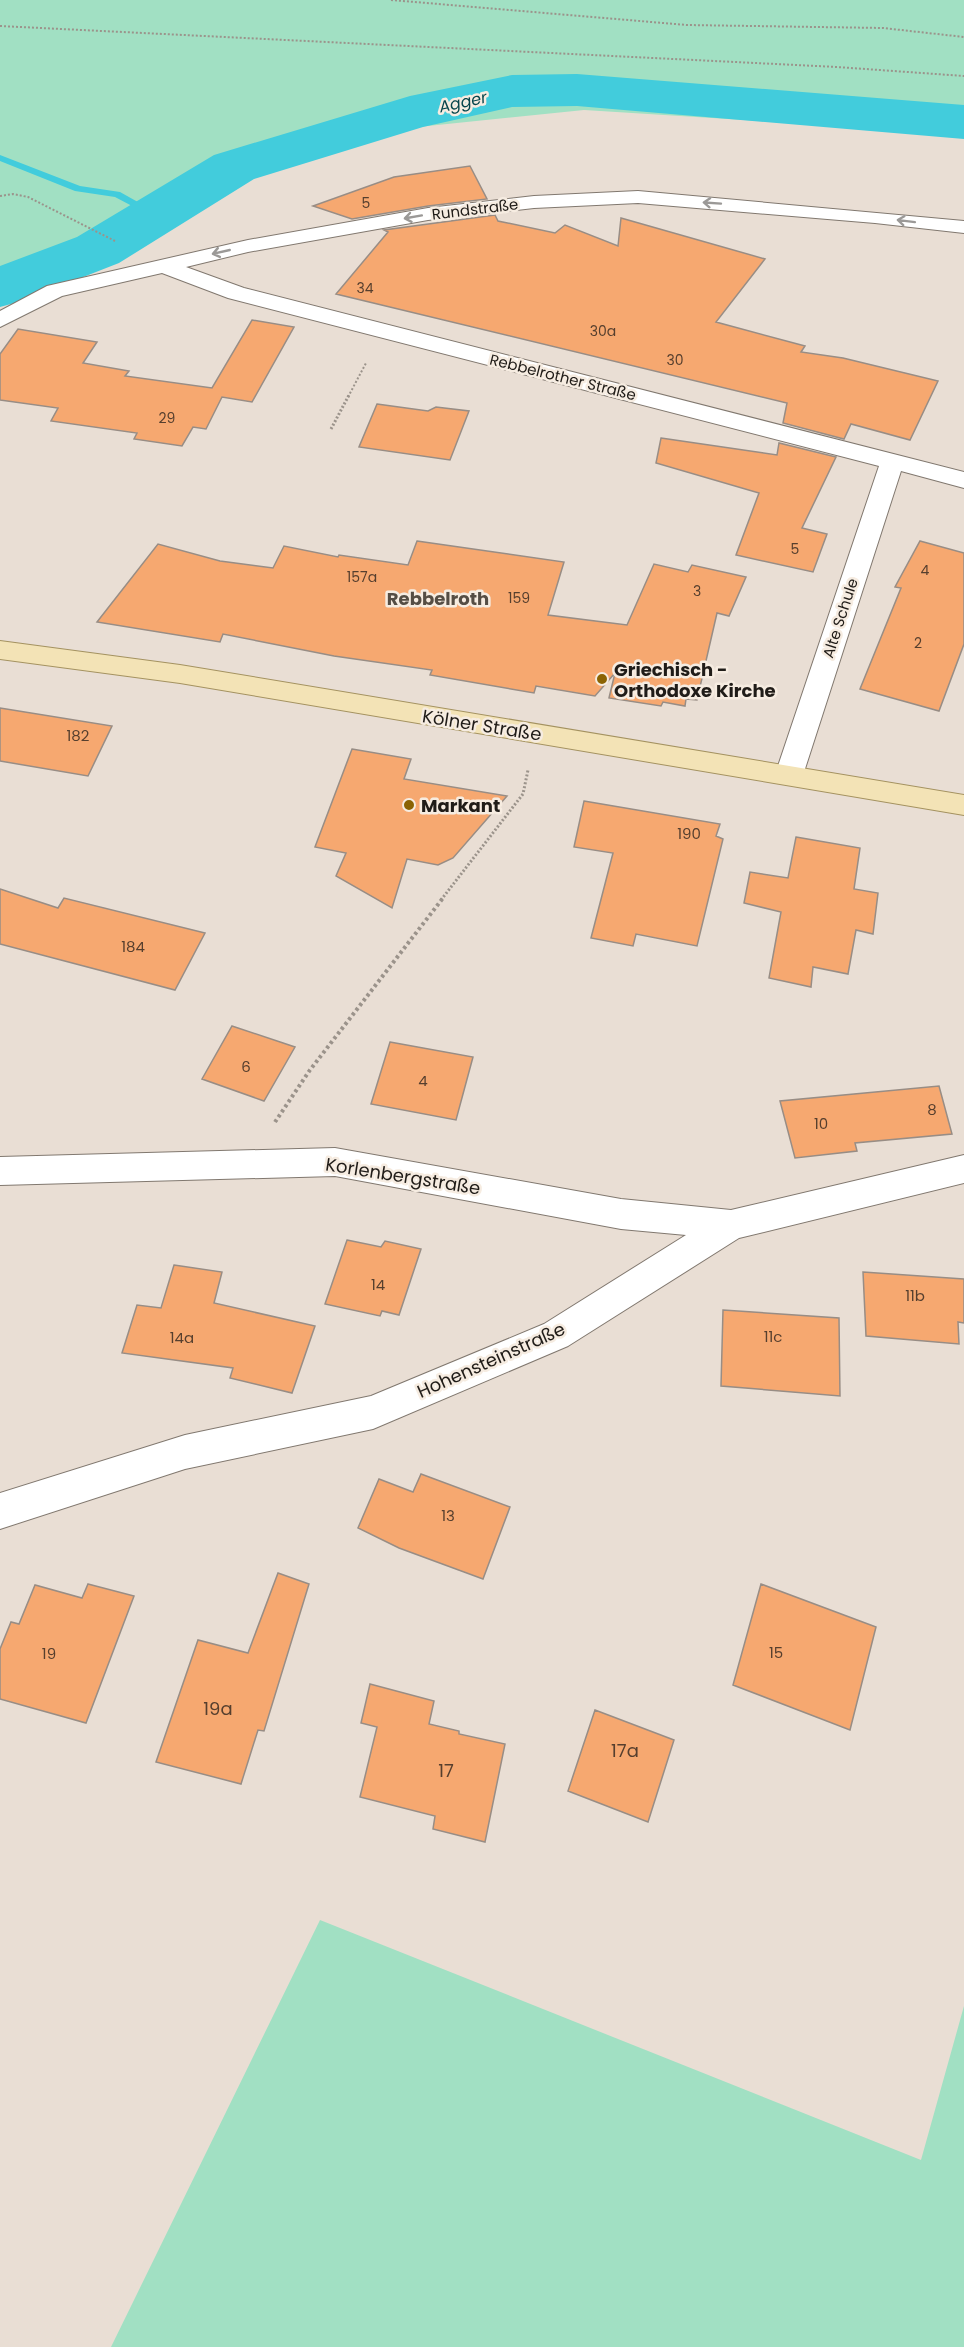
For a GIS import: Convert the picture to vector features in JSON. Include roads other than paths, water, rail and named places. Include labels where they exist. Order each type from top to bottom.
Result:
[{"type":"main road","name":"Kölner Straße","points":[[0,650],[180,674],[964,805]]},
{"type":"street","name":"Rundstraße","points":[[0,320],[56,291],[248,246],[428,214],[534,202],[638,197],[745,205],[964,228]]},
{"type":"street","name":"Rebbelrother Straße","points":[[164,266],[236,293],[964,480]]},
{"type":"street","name":"Alte Schule","points":[[789,775],[892,462]]},
{"type":"street","name":"Korlenbergstraße","points":[[0,1171],[335,1161],[621,1214],[731,1225]]},
{"type":"street","name":"Hohensteinstraße","points":[[0,1511],[184,1452],[373,1412],[556,1335],[731,1225],[964,1169]]},
{"type":"waterway","name":"Agger","points":[[0,288],[98,250],[234,167],[410,113],[512,91],[577,90],[964,122]]},
{"type":"waterway","points":[[0,158],[78,189],[117,194],[156,215]]},
{"type":"place","name":"Griechisch - Orthodoxe Kirche","points":[[602,679]]},
{"type":"place","name":"Markant","points":[[409,805]]},
{"type":"district","name":"Rebbelroth","points":[[438,598]]}]
